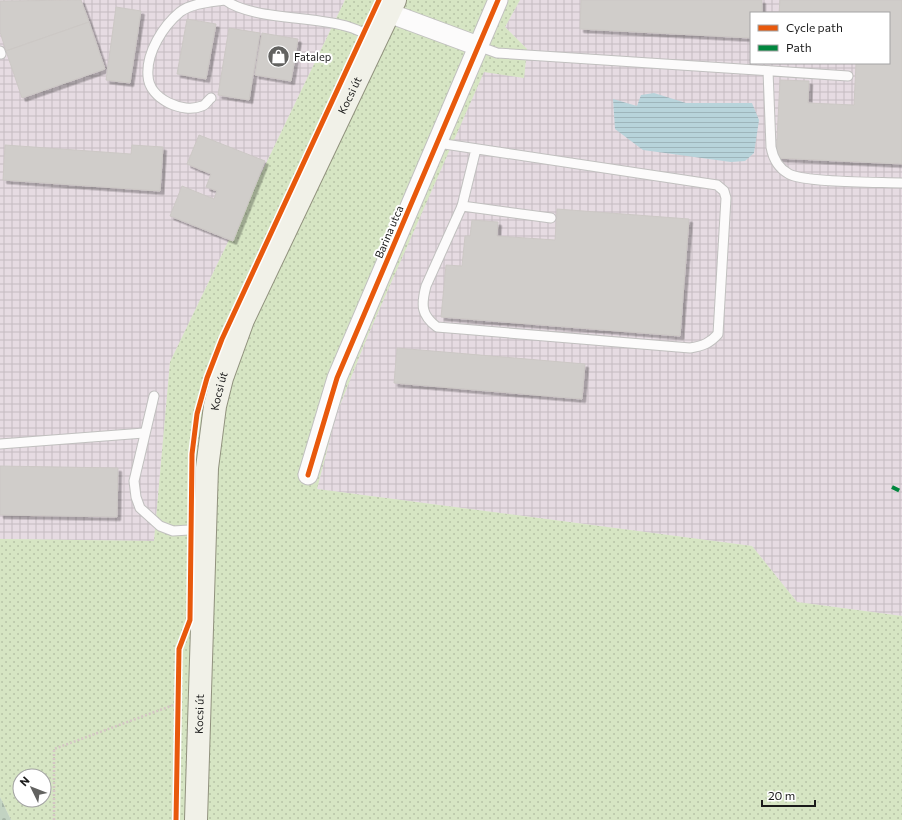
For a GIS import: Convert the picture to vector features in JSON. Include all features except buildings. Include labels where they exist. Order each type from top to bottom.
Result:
[{"type":"main road","name":"Kocsi út","points":[[196,820],[207,468],[215,406],[232,348],[244,320],[392,7]]},
{"type":"street","name":"Barina utca","points":[[308,475],[337,378],[438,144],[498,0]]},
{"type":"street","points":[[392,7],[478,46]]},
{"type":"lane","points":[[211,98],[204,106],[190,109],[178,107],[160,97],[152,88],[148,76],[151,56],[157,39],[181,12],[204,3],[225,0],[234,7],[348,27],[378,39]]},
{"type":"lane","points":[[478,46],[497,53],[848,76]]},
{"type":"lane","points":[[768,71],[771,147],[773,156],[782,168],[799,178],[902,183]]},
{"type":"lane","points":[[438,144],[476,149],[717,185],[724,191],[726,198],[718,334],[703,346],[690,348],[437,327],[429,321],[424,310],[422,300],[426,286],[462,206],[476,149]]},
{"type":"lane","points":[[462,206],[551,218]]},
{"type":"lane","points":[[154,396],[144,433],[134,481],[136,497],[140,508],[160,526],[173,531],[206,529]]},
{"type":"lane","points":[[0,444],[144,433]]},
{"type":"path","points":[[179,695],[179,711]]},
{"type":"path","points":[[54,820],[54,749],[179,703]]},
{"type":"shaded area","points":[[0,0],[345,0],[170,362],[154,541],[0,539]]},
{"type":"shaded area","points":[[520,0],[902,0],[902,616],[797,602],[752,546],[317,489],[336,415],[368,335],[484,71],[524,78],[527,49],[505,27]]},
{"type":"green space","points":[[345,0],[520,0],[505,27],[527,49],[524,78],[484,72],[368,335],[336,415],[317,489],[752,546],[797,602],[902,616],[902,820],[11,820],[0,797],[0,539],[154,541],[170,362]]},
{"type":"green space","points":[[0,797],[11,820],[0,820]]},
{"type":"water","points":[[654,93],[686,103],[752,103],[759,120],[754,153],[745,161],[731,162],[643,150],[615,129],[613,99],[637,106],[641,95]]},
{"type":"marked path","points":[[892,487],[902,492]]},
{"type":"cycle path","points":[[176,820],[179,649],[190,620],[192,454],[197,414],[207,378],[222,339],[379,0]]},
{"type":"cycle path","points":[[308,475],[337,378],[498,0]]},
{"type":"place","name":"Fatalep","points":[[279,57]]}]
